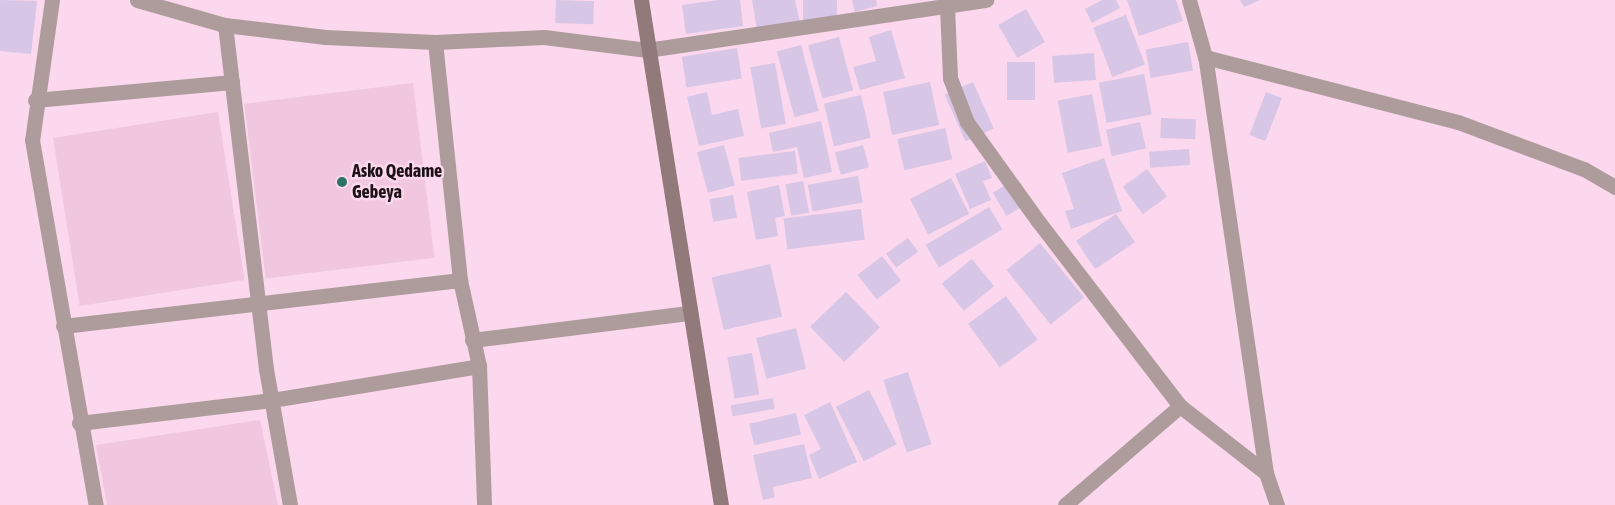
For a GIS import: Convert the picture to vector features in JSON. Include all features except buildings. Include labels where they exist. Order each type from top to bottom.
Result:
[{"type":"main road","points":[[641,0],[647,50],[722,505]]},
{"type":"street","points":[[52,0],[35,100],[32,140],[79,423],[96,505]]},
{"type":"street","points":[[137,0],[226,25],[326,37],[435,42],[544,37],[647,50],[986,0]]},
{"type":"street","points":[[1189,0],[1205,57],[1266,473],[1277,505]]},
{"type":"street","points":[[947,6],[950,78],[967,122],[1038,221],[1180,406],[1266,473]]},
{"type":"street","points":[[226,25],[258,303],[290,505]]},
{"type":"street","points":[[435,42],[460,280],[479,366],[484,505]]},
{"type":"street","points":[[1205,57],[1348,91],[1458,122],[1584,169],[1615,187]]},
{"type":"street","points":[[35,100],[232,82]]},
{"type":"street","points":[[63,326],[460,280]]},
{"type":"street","points":[[472,340],[690,313]]},
{"type":"street","points":[[79,423],[272,400],[479,366]]},
{"type":"street","points":[[1065,505],[1180,406]]},
{"type":"shaded area","name":"Asko Qedame Gebeya","points":[[413,83],[434,258],[266,278],[244,104]]},
{"type":"shaded area","points":[[218,112],[245,280],[80,306],[53,138]]},
{"type":"shaded area","points":[[260,420],[278,505],[107,505],[96,445]]},
{"type":"place","name":"Asko Qedame Gebeya","points":[[342,182]]}]
